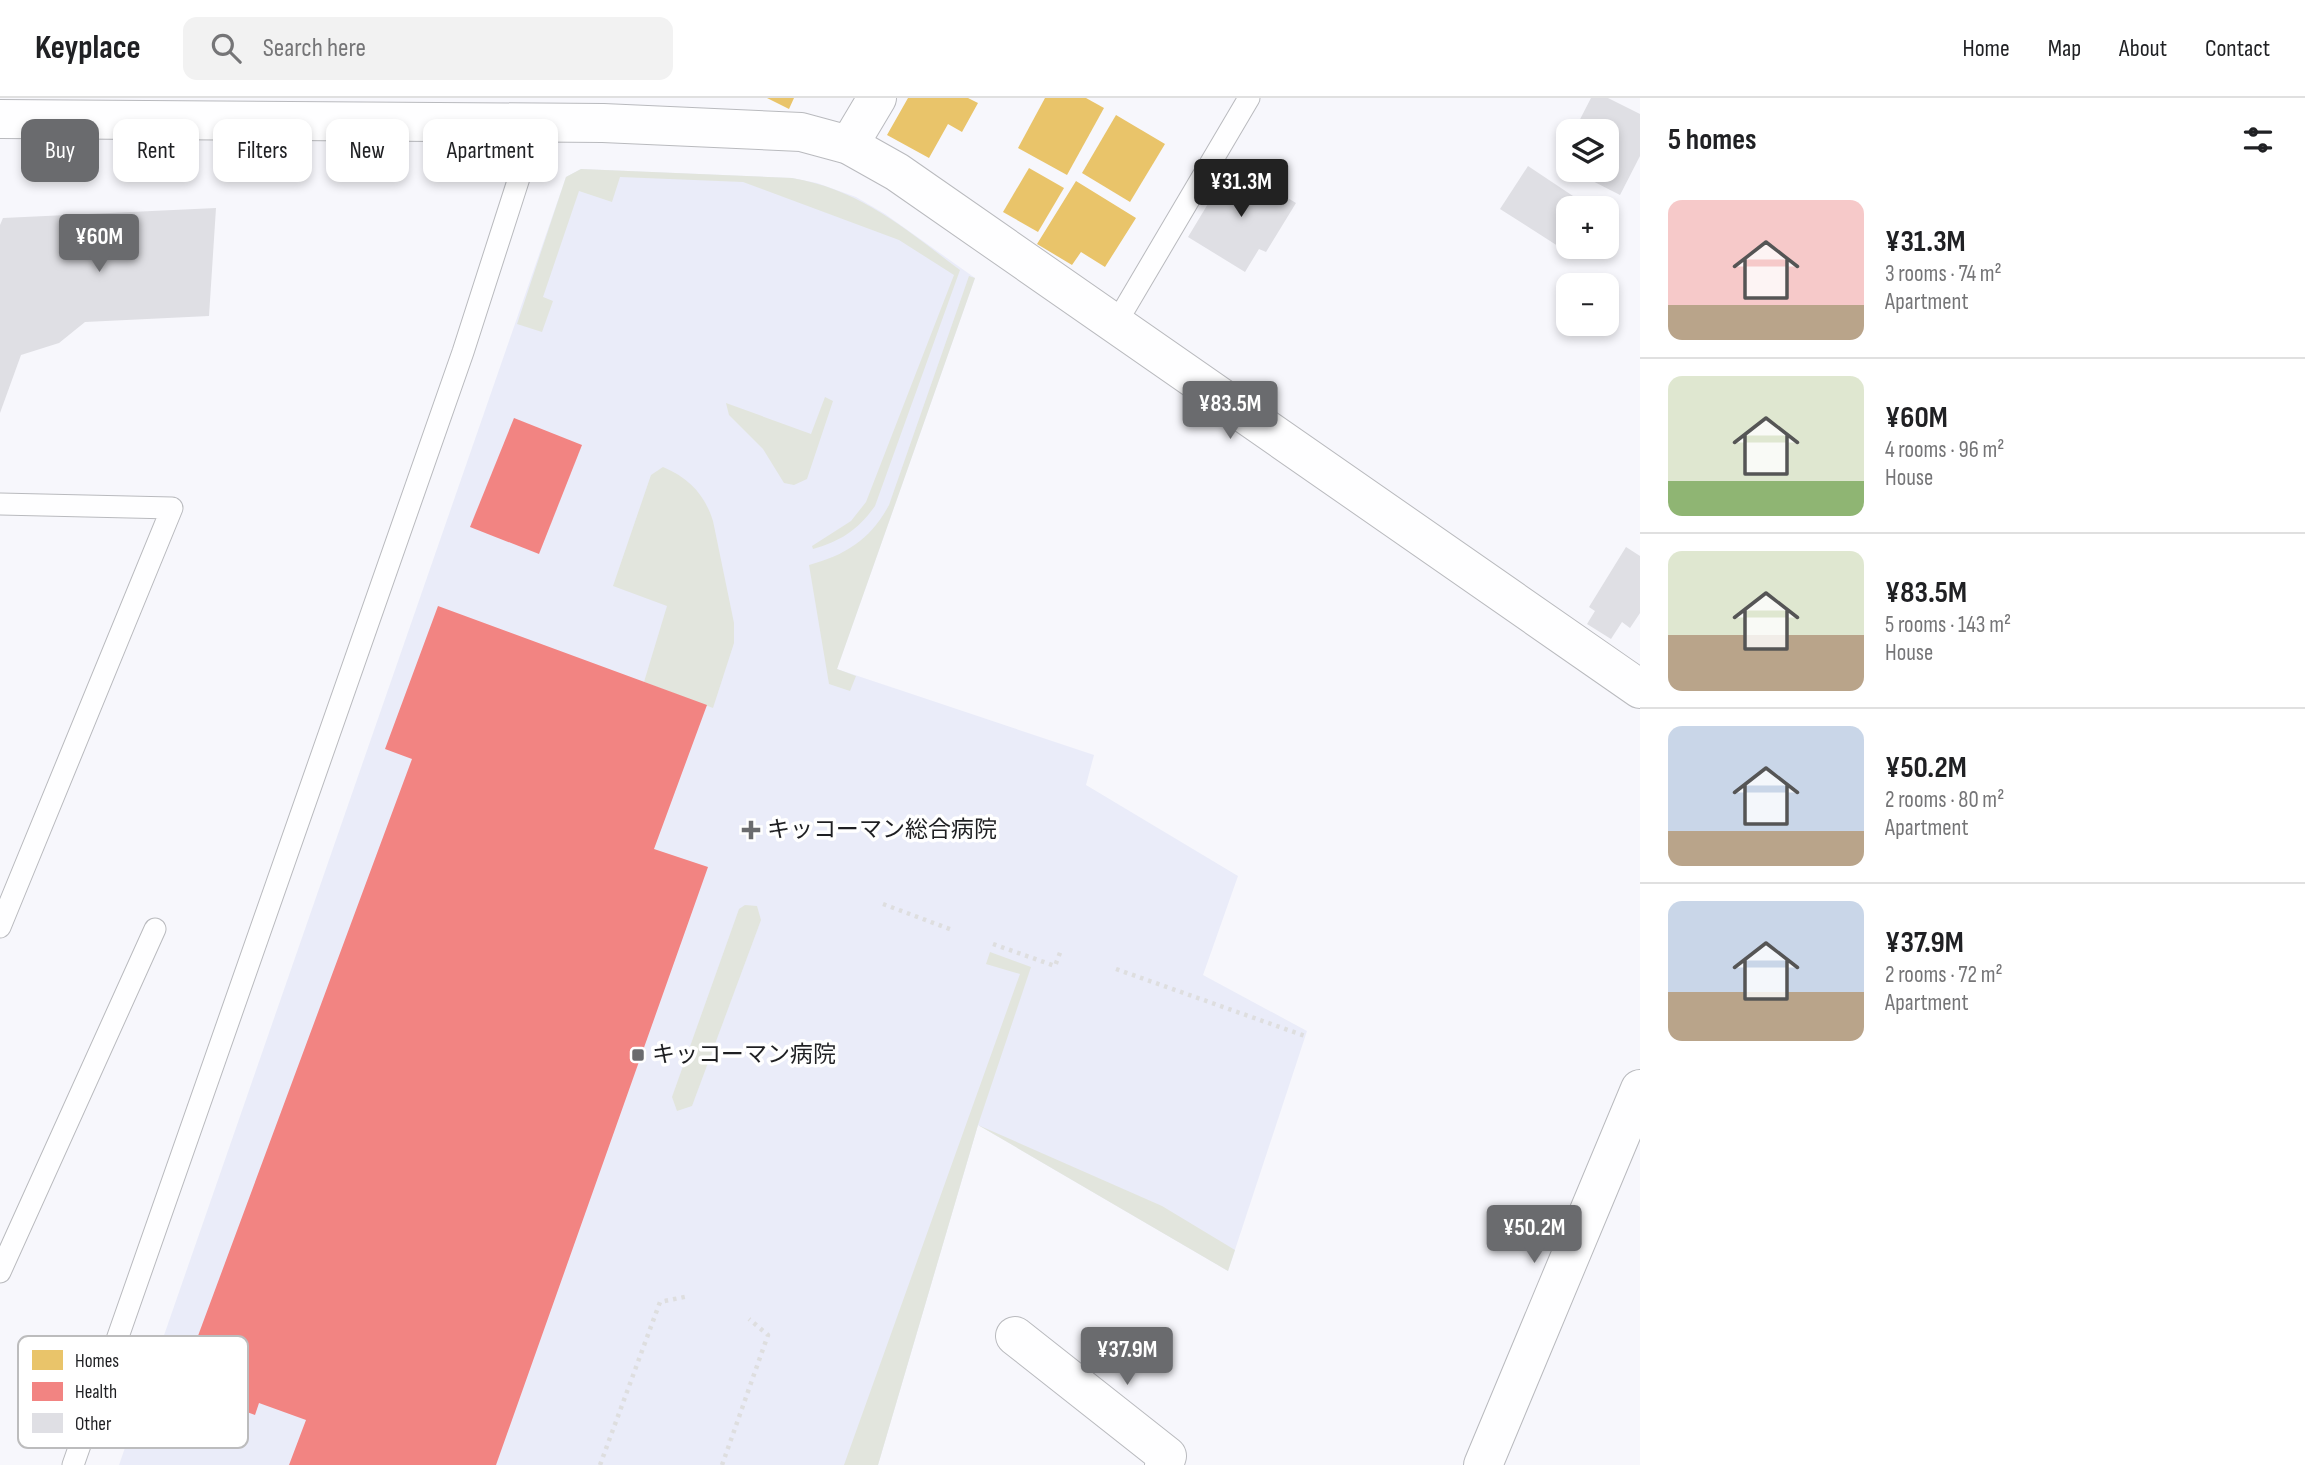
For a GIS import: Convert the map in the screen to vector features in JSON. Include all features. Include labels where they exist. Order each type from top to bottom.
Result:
[{"type":"street","points":[[849,145],[877,98]]},
{"type":"street","points":[[1,122],[324,109],[488,119]]},
{"type":"street","points":[[555,119],[609,110],[801,132],[849,145],[897,172],[1640,689]]},
{"type":"street","points":[[1483,1465],[1640,1089]]},
{"type":"street","points":[[1014,1336],[1167,1456],[1164,1465]]},
{"type":"lane","points":[[1115,325],[1249,98]]},
{"type":"lane","points":[[118,1336],[463,352],[518,182]]},
{"type":"lane","points":[[0,504],[172,508],[0,927]]},
{"type":"lane","points":[[0,1272],[155,929]]},
{"type":"lane","points":[[73,1465],[79,1448]]},
{"type":"path","points":[[883,905],[952,930]]},
{"type":"path","points":[[993,944],[1055,966],[1061,950]]},
{"type":"path","points":[[1116,969],[1305,1036]]},
{"type":"path","points":[[600,1465],[660,1302],[689,1296]]},
{"type":"path","points":[[722,1465],[768,1335],[749,1319]]},
{"type":"shaded area","name":"キッコーマン総合病院","points":[[581,169],[792,178],[817,183],[856,197],[885,214],[975,278],[837,669],[1094,755],[1086,785],[1238,876],[1203,975],[1307,1031],[1228,1271],[978,1125],[878,1465],[119,1465],[125,1448],[248,1448],[248,1336],[164,1336],[566,177]]},
{"type":"shaded area","points":[[581,169],[792,178],[817,184],[882,213],[960,270],[875,506],[848,534],[813,549],[812,546],[851,521],[866,502],[954,275],[899,240],[743,182],[620,177],[612,202],[579,191],[543,297],[553,301],[542,332],[517,324],[566,177]]},
{"type":"shaded area","points":[[969,276],[975,278],[837,669],[856,676],[850,691],[829,684],[809,565],[835,556],[856,544],[874,527],[889,505]]},
{"type":"shaded area","points":[[825,397],[833,401],[807,479],[794,485],[784,483],[763,449],[729,415],[726,403],[811,434]]},
{"type":"shaded area","points":[[663,467],[681,476],[695,488],[713,521],[734,623],[734,643],[713,708],[644,682],[667,606],[613,586],[651,475]]},
{"type":"shaded area","points":[[745,905],[757,906],[761,920],[692,1106],[677,1111],[672,1097],[739,909]]},
{"type":"shaded area","points":[[990,952],[1031,967],[978,1125],[878,1465],[844,1465],[1020,974],[986,964]]},
{"type":"shaded area","points":[[978,1125],[1162,1206],[1235,1250],[1228,1271]]},
{"type":"building: Homes","points":[[767,98],[794,98],[789,109]]},
{"type":"building: Homes","points":[[908,98],[968,98],[978,103],[962,132],[948,124],[929,158],[887,135]]},
{"type":"building: Homes","points":[[1045,98],[1086,98],[1104,108],[1067,175],[1018,148]]},
{"type":"building: Homes","points":[[1116,115],[1165,144],[1130,202],[1082,173]]},
{"type":"building: Homes","points":[[1029,168],[1064,188],[1038,232],[1003,212]]},
{"type":"building: Homes","points":[[1076,181],[1136,218],[1105,267],[1081,252],[1072,265],[1037,244]]},
{"type":"building: Health","points":[[514,418],[582,445],[539,554],[470,527]]},
{"type":"building: Health","points":[[438,606],[707,705],[654,849],[708,867],[496,1465],[289,1465],[306,1420],[259,1403],[255,1415],[248,1412],[248,1336],[198,1336],[412,759],[385,749]]},
{"type":"building: Other","points":[[1591,98],[1608,98],[1640,114],[1640,156],[1620,195],[1595,182],[1619,182],[1619,119],[1580,119]]},
{"type":"building: Other","points":[[1232,164],[1296,203],[1266,252],[1259,249],[1245,272],[1188,237]]},
{"type":"building: Other","points":[[1528,166],[1573,196],[1556,196],[1556,245],[1500,209]]},
{"type":"building: Other","points":[[216,208],[209,316],[85,322],[59,343],[21,355],[0,413],[0,225],[3,218]]},
{"type":"building: Other","points":[[1626,547],[1640,556],[1640,613],[1630,628],[1622,622],[1611,639],[1587,624],[1595,611],[1589,607]]},
{"type":"place","name":"キッコーマン総合病院","points":[[751,830]]},
{"type":"place","name":"キッコーマン病院","points":[[638,1055]]}]
